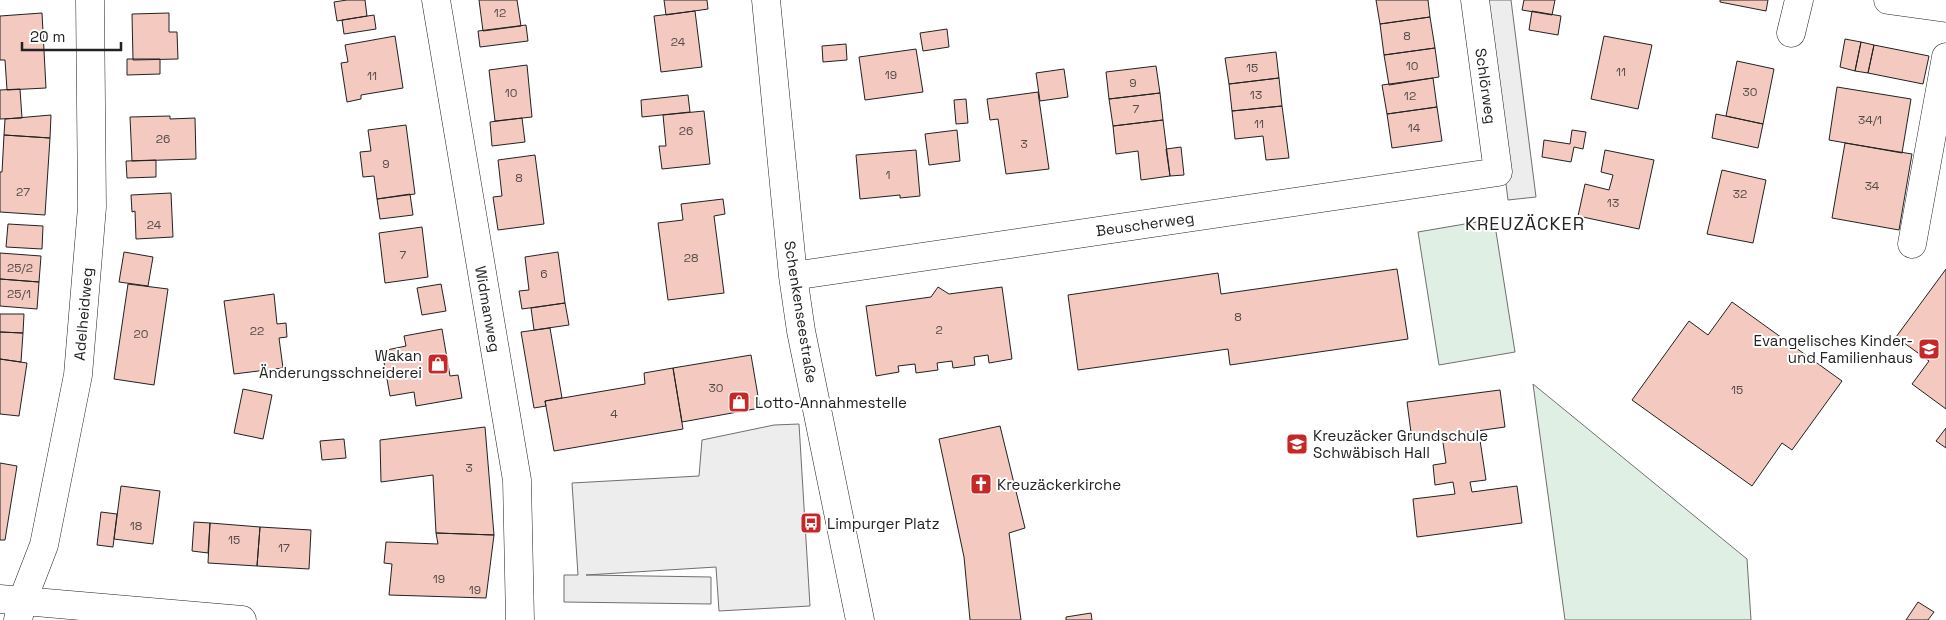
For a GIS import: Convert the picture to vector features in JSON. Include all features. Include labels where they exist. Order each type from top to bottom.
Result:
[{"type":"street","name":"Adelheidweg","points":[[13,607],[44,545],[78,375],[92,207],[90,0]]},
{"type":"street","name":"Widmanweg","points":[[436,0],[517,480],[520,620]]},
{"type":"street","name":"Schenkenseestraße","points":[[766,0],[793,276],[801,331],[860,620]]},
{"type":"street","name":"Schlörweg","points":[[1475,0],[1498,172]]},
{"type":"street","points":[[1791,33],[1799,0]]},
{"type":"street","points":[[1888,0],[1946,8]]},
{"type":"street","points":[[1912,244],[1946,57]]},
{"type":"street","name":"Beuscherweg","points":[[793,276],[1498,172]]},
{"type":"street","points":[[13,607],[242,620]]},
{"type":"green space","points":[[1494,219],[1515,352],[1439,365],[1418,232]]},
{"type":"green space","points":[[1533,384],[1747,559],[1751,620],[1565,620]]},
{"type":"shaded area","points":[[1483,0],[1511,0],[1536,197],[1508,200]]},
{"type":"shaded area","name":"Limpurger Platz","points":[[799,424],[810,606],[719,611],[716,567],[586,575],[711,577],[711,604],[564,602],[564,575],[578,575],[572,483],[699,476],[702,440],[774,425]]},
{"type":"building","points":[[365,0],[367,16],[337,21],[334,2]]},
{"type":"building","points":[[479,0],[517,0],[521,26],[483,31]]},
{"type":"building","points":[[664,0],[707,0],[708,9],[666,15]]},
{"type":"building","points":[[1376,0],[1428,0],[1430,17],[1380,24]]},
{"type":"building","points":[[1524,0],[1555,0],[1552,15],[1522,10]]},
{"type":"building","points":[[1720,0],[1768,0],[1766,11],[1720,2]]},
{"type":"building","points":[[695,11],[702,67],[661,72],[654,16]]},
{"type":"building","points":[[1532,11],[1561,16],[1558,35],[1529,30]]},
{"type":"building","points":[[42,13],[46,88],[7,90],[5,60],[0,60],[0,16]]},
{"type":"building","points":[[169,13],[169,32],[177,32],[178,59],[133,60],[132,14]]},
{"type":"building","points":[[374,15],[376,29],[344,34],[342,20]]},
{"type":"building","points":[[1430,17],[1435,48],[1384,55],[1380,24]]},
{"type":"building","points":[[526,25],[528,41],[480,47],[478,31]]},
{"type":"building","points":[[947,29],[949,47],[923,51],[920,33]]},
{"type":"building","points":[[395,36],[403,88],[361,95],[361,99],[347,102],[341,63],[348,62],[345,45]]},
{"type":"building","points":[[1604,36],[1652,45],[1638,109],[1591,99]]},
{"type":"building","points":[[1845,39],[1861,42],[1855,71],[1840,67]]},
{"type":"building","points":[[1861,42],[1874,45],[1868,73],[1855,71]]},
{"type":"building","points":[[846,44],[847,60],[823,62],[822,46]]},
{"type":"building","points":[[1874,45],[1929,56],[1923,84],[1868,73]]},
{"type":"building","points":[[1435,48],[1439,77],[1389,85],[1384,55]]},
{"type":"building","points":[[916,49],[923,92],[865,100],[859,57]]},
{"type":"building","points":[[1276,52],[1279,78],[1229,84],[1225,58]]},
{"type":"building","points":[[127,59],[160,59],[160,74],[127,75]]},
{"type":"building","points":[[1737,61],[1774,69],[1763,124],[1726,116]]},
{"type":"building","points":[[527,65],[532,117],[495,121],[489,70]]},
{"type":"building","points":[[1156,66],[1160,93],[1109,99],[1106,72]]},
{"type":"building","points":[[1064,69],[1068,97],[1040,101],[1036,73]]},
{"type":"building","points":[[1279,78],[1282,106],[1232,111],[1229,84]]},
{"type":"building","points":[[1433,78],[1437,107],[1387,114],[1382,85]]},
{"type":"building","points":[[1837,87],[1911,99],[1902,153],[1829,140]]},
{"type":"building","points":[[20,89],[22,118],[0,119],[0,90]]},
{"type":"building","points":[[1038,92],[1049,169],[1006,174],[998,119],[990,120],[987,99]]},
{"type":"building","points":[[1160,93],[1163,120],[1113,126],[1109,99]]},
{"type":"building","points":[[688,95],[690,112],[642,117],[641,100]]},
{"type":"building","points":[[966,99],[968,123],[956,124],[954,100]]},
{"type":"building","points":[[1282,106],[1289,158],[1266,160],[1263,136],[1235,139],[1232,111]]},
{"type":"building","points":[[1437,107],[1442,141],[1392,148],[1387,114]]},
{"type":"building","points":[[704,111],[710,164],[662,169],[659,146],[666,146],[663,115]]},
{"type":"building","points":[[1716,114],[1763,124],[1758,148],[1712,138]]},
{"type":"building","points":[[51,115],[50,138],[4,135],[5,119]]},
{"type":"building","points":[[170,116],[170,119],[195,118],[196,159],[132,161],[130,117]]},
{"type":"building","points":[[522,118],[525,142],[492,146],[490,122]]},
{"type":"building","points":[[1163,120],[1170,176],[1141,180],[1138,151],[1116,154],[1113,126]]},
{"type":"building","points":[[406,125],[415,194],[377,199],[374,176],[363,177],[360,152],[371,151],[368,130]]},
{"type":"building","points":[[957,130],[960,161],[929,165],[925,134]]},
{"type":"building","points":[[1572,130],[1586,132],[1583,149],[1574,147],[1571,162],[1542,157],[1544,140],[1570,144]]},
{"type":"building","points":[[4,135],[50,138],[45,215],[0,212],[0,172],[2,172]]},
{"type":"building","points":[[1845,143],[1912,154],[1899,230],[1832,218]]},
{"type":"building","points":[[1181,147],[1184,175],[1170,176],[1166,149]]},
{"type":"building","points":[[916,150],[920,196],[900,198],[900,195],[860,199],[856,155]]},
{"type":"building","points":[[1605,150],[1654,160],[1639,229],[1578,216],[1585,184],[1609,190],[1613,175],[1601,172]]},
{"type":"building","points":[[535,155],[544,224],[498,230],[493,197],[502,196],[498,160]]},
{"type":"building","points":[[156,160],[156,177],[127,178],[126,161]]},
{"type":"building","points":[[1722,170],[1766,180],[1753,243],[1707,234]]},
{"type":"building","points":[[171,193],[173,237],[136,239],[135,211],[132,212],[131,195]]},
{"type":"building","points":[[410,194],[413,215],[380,219],[377,199]]},
{"type":"building","points":[[723,199],[725,214],[714,216],[724,293],[668,300],[658,223],[683,220],[681,204]]},
{"type":"building","points":[[8,224],[43,226],[42,249],[6,247]]},
{"type":"building","points":[[422,227],[428,277],[385,283],[379,233]]},
{"type":"building","points":[[124,252],[153,257],[148,286],[119,282]]},
{"type":"building","points":[[558,252],[565,303],[522,309],[519,291],[529,290],[525,257]]},
{"type":"building","points":[[0,253],[41,256],[39,282],[0,279]]},
{"type":"building","points":[[1397,269],[1408,339],[1230,365],[1228,349],[1078,370],[1068,295],[1218,273],[1221,294]]},
{"type":"building","name":"Evangelisches Kinder- und Familienhaus","points":[[1946,269],[1946,409],[1912,384],[1929,361],[1896,337]]},
{"type":"building","points":[[0,279],[39,282],[37,309],[0,306]]},
{"type":"building","points":[[128,284],[168,289],[154,385],[114,379]]},
{"type":"building","points":[[441,284],[446,311],[422,315],[417,288]]},
{"type":"building","points":[[938,287],[949,294],[1002,287],[1012,359],[989,363],[988,355],[974,357],[975,365],[953,368],[952,361],[937,363],[938,370],[916,373],[915,364],[898,366],[899,372],[876,376],[866,306],[931,297]]},
{"type":"building","points":[[274,294],[277,324],[286,323],[287,337],[279,338],[283,368],[234,374],[224,301]]},
{"type":"building","points":[[1732,302],[1842,381],[1792,450],[1782,443],[1752,486],[1632,400],[1689,321],[1708,335]]},
{"type":"building","points":[[565,303],[569,325],[534,330],[531,308]]},
{"type":"building","points":[[0,314],[24,314],[23,333],[0,332]]},
{"type":"building","points":[[550,328],[562,398],[545,401],[546,406],[534,408],[521,332]]},
{"type":"building","points":[[442,329],[450,376],[458,375],[462,398],[416,406],[414,392],[390,396],[382,351],[406,346],[404,336]]},
{"type":"building","points":[[0,332],[23,333],[21,362],[0,359]]},
{"type":"building","points":[[751,355],[760,408],[682,422],[673,368]]},
{"type":"building","points":[[0,359],[27,363],[19,416],[0,414]]},
{"type":"building","points":[[673,368],[683,429],[554,451],[545,401],[645,384],[644,373]]},
{"type":"building","points":[[243,389],[272,395],[263,439],[234,433]]},
{"type":"building","points":[[1500,390],[1505,427],[1463,433],[1464,442],[1480,440],[1486,480],[1470,482],[1472,492],[1517,486],[1522,523],[1417,537],[1413,499],[1455,494],[1453,482],[1435,485],[1433,465],[1446,463],[1442,436],[1412,440],[1407,402]]},
{"type":"building","name":"Kreuzäckerkirche","points":[[1000,426],[1025,528],[1009,533],[1021,620],[970,620],[964,557],[939,439]]},
{"type":"building","points":[[485,427],[494,535],[436,533],[433,475],[381,482],[380,440]]},
{"type":"building","points":[[1946,428],[1946,448],[1936,441]]},
{"type":"building","points":[[344,439],[346,458],[322,460],[320,441]]},
{"type":"building","points":[[0,463],[17,466],[5,540],[0,540]]},
{"type":"building","points":[[121,486],[160,491],[153,544],[114,539]]},
{"type":"building","points":[[101,512],[117,514],[113,547],[97,545]]},
{"type":"building","points":[[194,522],[210,523],[208,553],[192,551]]},
{"type":"building","points":[[210,523],[260,527],[257,566],[208,563]]},
{"type":"building","points":[[260,527],[311,530],[309,569],[257,566]]},
{"type":"building","points":[[436,533],[494,535],[486,598],[389,595],[392,564],[384,563],[386,542],[438,544]]},
{"type":"building","points":[[1918,602],[1934,612],[1928,620],[1906,620]]},
{"type":"building","points":[[1091,613],[1092,620],[1066,620],[1066,617]]},
{"type":"place","name":"Evangelisches Kinder- und Familienhaus","points":[[1929,349]]},
{"type":"place","name":"Wakan Änderungsschneiderei","points":[[438,364]]},
{"type":"place","name":"Lotto-Annahmestelle","points":[[739,402]]},
{"type":"place","name":"Kreuzäcker Grundschule Schwäbisch Hall","points":[[1297,444]]},
{"type":"place","name":"Kreuzäckerkirche","points":[[981,484]]},
{"type":"place","name":"Limpurger Platz","points":[[811,523]]},
{"type":"district","name":"KREUZÄCKER","points":[[1525,223]]}]
